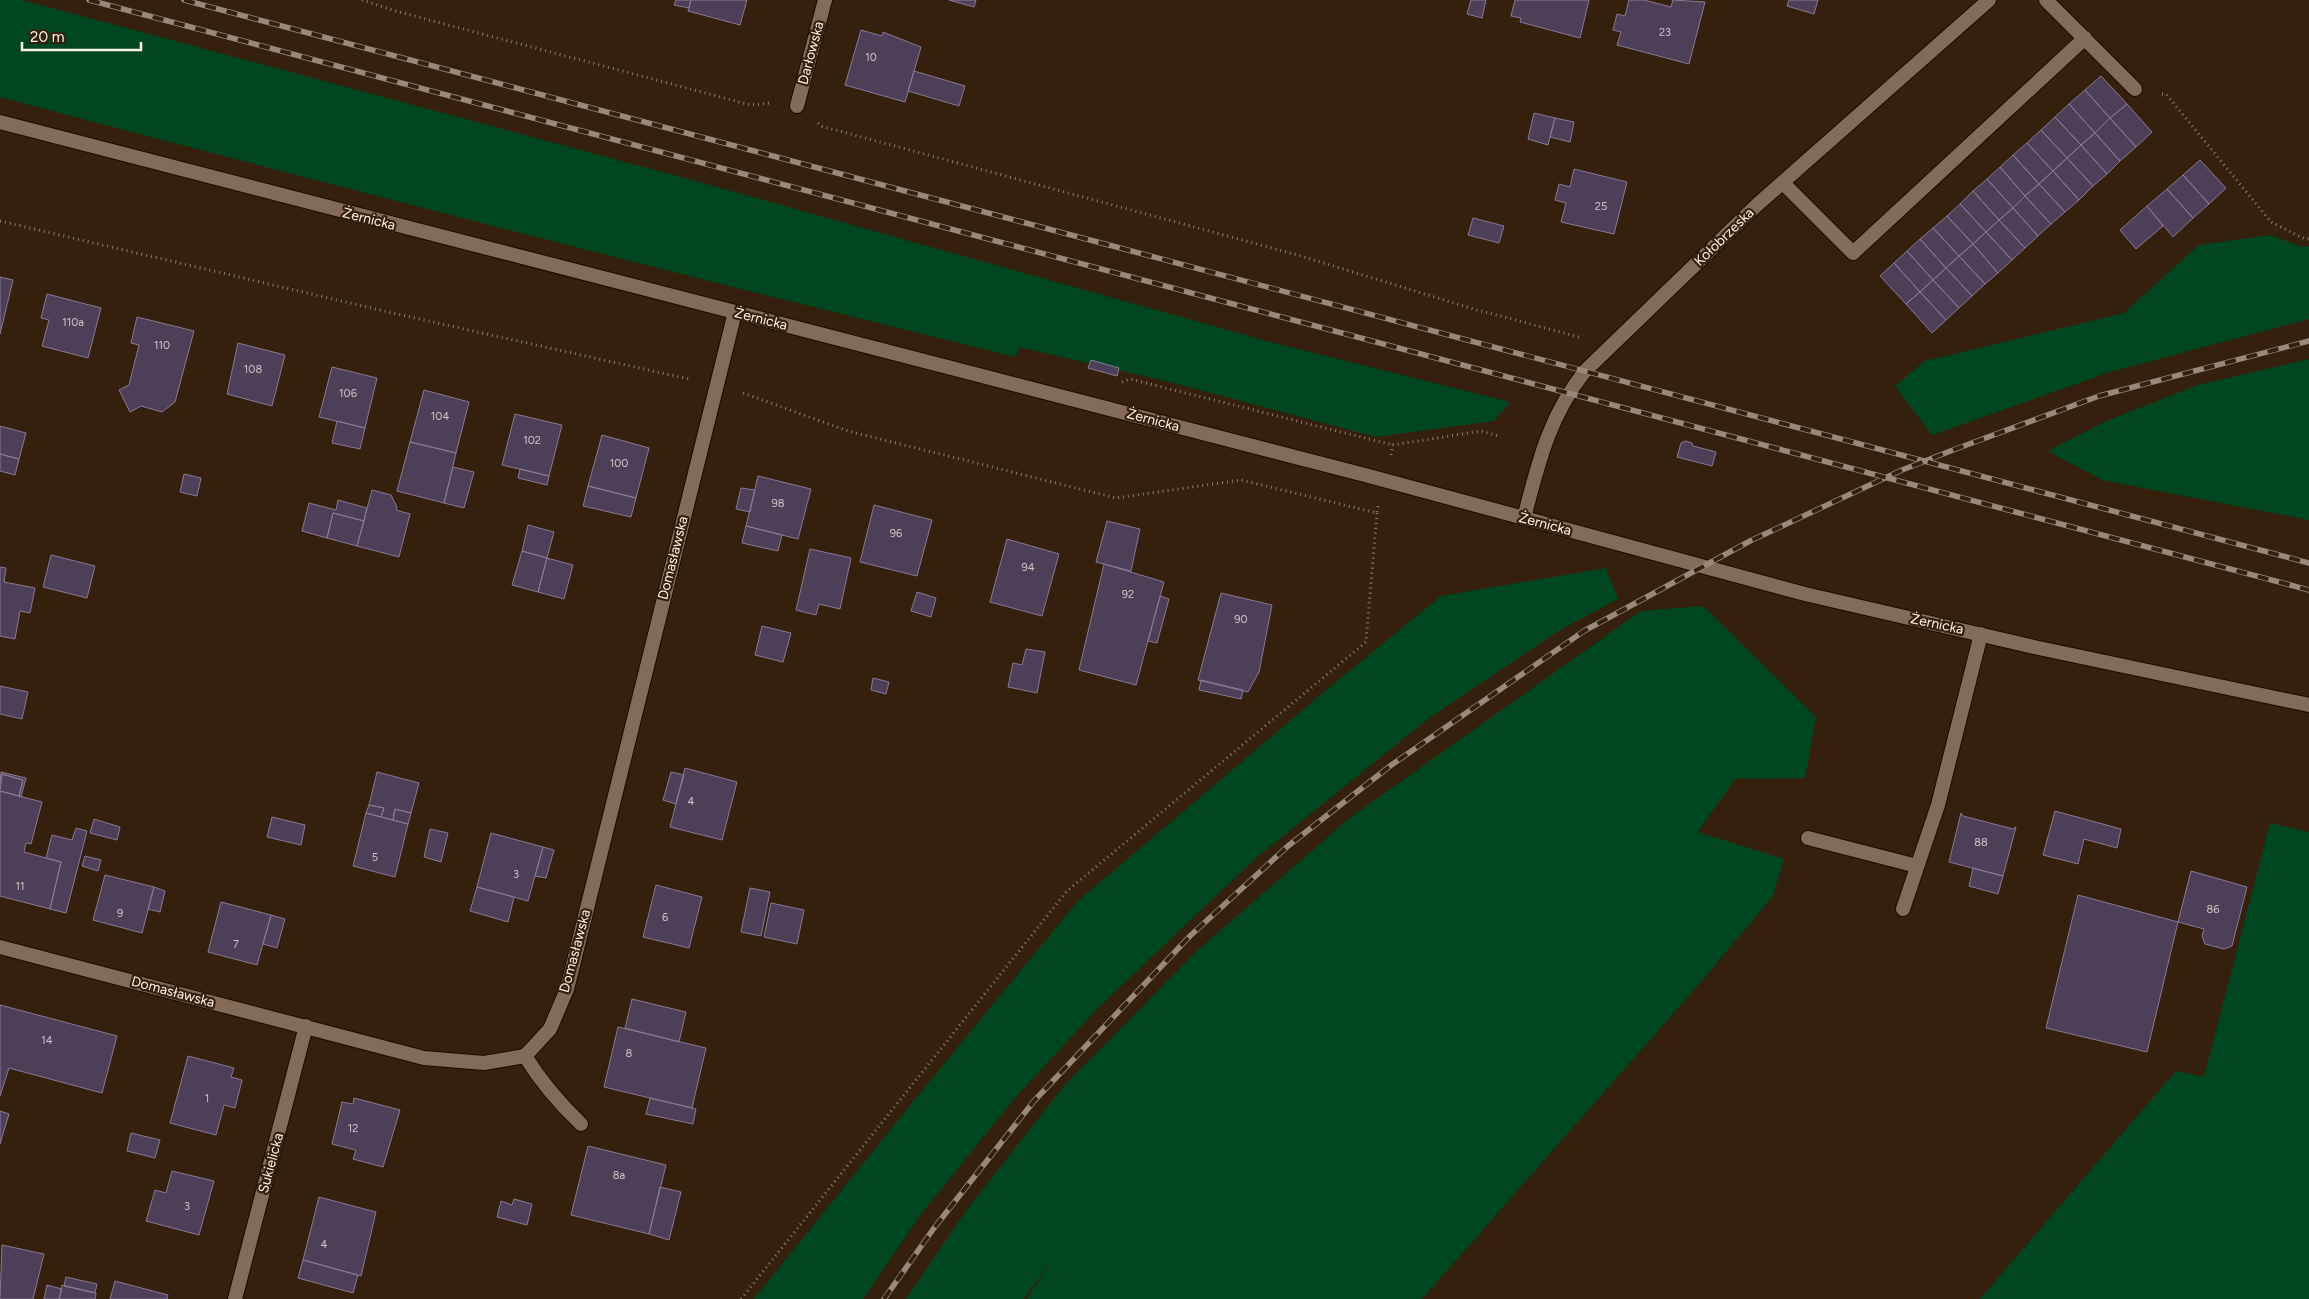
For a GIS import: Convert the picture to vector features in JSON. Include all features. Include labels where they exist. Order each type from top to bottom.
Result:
[{"type":"street","name":"Darłowska","points":[[797,106],[825,0]]},
{"type":"street","name":"Kołobrzeska","points":[[1524,518],[1546,437],[1568,392],[1585,371],[1783,183],[1989,0]]},
{"type":"street","points":[[2046,0],[2135,89]]},
{"type":"street","points":[[1783,183],[1853,253],[2085,38]]},
{"type":"street","name":"Żernicka","points":[[0,122],[1524,518],[1806,594],[2309,705]]},
{"type":"street","name":"Domasławska","points":[[0,947],[424,1058],[484,1063],[525,1056],[550,1029],[566,989],[735,312]]},
{"type":"street","points":[[1902,909],[1938,805],[1981,634]]},
{"type":"street","points":[[1808,838],[1917,866]]},
{"type":"street","name":"Sukielicka","points":[[236,1299],[306,1026]]},
{"type":"street","points":[[525,1056],[556,1101],[581,1124]]},
{"type":"path","points":[[362,0],[399,12],[752,105],[783,102],[805,108],[821,126],[1301,256],[1470,308],[1585,338]]},
{"type":"path","points":[[2135,89],[2166,94],[2271,222],[2305,239],[2309,239]]},
{"type":"path","points":[[1120,382],[1130,379],[1393,445],[1480,431],[1498,436]]},
{"type":"path","points":[[1389,461],[1393,445]]},
{"type":"path","points":[[741,1299],[1067,892],[1366,642],[1377,514]]},
{"type":"green space","points":[[0,0],[22,0],[681,177],[1274,343],[1510,402],[1494,421],[1376,437],[1178,384],[1019,347],[1016,357],[889,326],[507,230],[0,97]]},
{"type":"green space","points":[[2270,235],[2302,247],[2309,246],[2309,319],[2110,372],[1932,435],[1895,386],[1925,361],[2124,313],[2199,245]]},
{"type":"green space","points":[[2309,359],[2309,520],[2102,480],[2048,451],[2106,421],[2198,385]]},
{"type":"green space","points":[[1606,568],[1618,599],[1555,633],[1428,719],[1256,858],[1099,1007],[1014,1099],[922,1213],[863,1299],[754,1299],[1078,901],[1331,686],[1441,596]]},
{"type":"green space","points":[[1703,606],[1816,717],[1805,778],[1735,779],[1698,832],[1784,859],[1773,896],[1700,983],[1422,1299],[1027,1299],[1054,1257],[1024,1299],[906,1299],[966,1211],[1063,1087],[1199,949],[1351,817],[1641,611]]},
{"type":"green space","points":[[2270,823],[2309,832],[2309,1299],[1980,1299],[2176,1071],[2204,1077]]},
{"type":"building","points":[[676,0],[691,0],[689,8],[674,5]]},
{"type":"building","points":[[691,0],[747,0],[740,25],[688,11]]},
{"type":"building","points":[[949,0],[976,0],[974,7]]},
{"type":"building","points":[[1471,0],[1486,0],[1482,18],[1467,14]]},
{"type":"building","points":[[1515,0],[1589,0],[1580,38],[1520,22],[1521,18],[1511,16]]},
{"type":"building","points":[[1629,0],[1644,0],[1671,7],[1673,0],[1705,2],[1689,64],[1617,45],[1621,32],[1613,30],[1617,14],[1625,16]]},
{"type":"building","points":[[1789,0],[1818,0],[1814,14],[1787,6]]},
{"type":"building","points":[[861,30],[882,36],[883,32],[921,47],[905,102],[845,85]]},
{"type":"building","points":[[914,71],[965,86],[959,106],[908,91]]},
{"type":"building","points":[[2101,76],[2127,104],[2110,118],[2085,90]]},
{"type":"building","points":[[2085,90],[2110,118],[2095,133],[2069,104]]},
{"type":"building","points":[[2069,104],[2095,133],[2081,145],[2055,117]]},
{"type":"building","points":[[2127,104],[2152,132],[2136,147],[2110,118]]},
{"type":"building","points":[[1534,113],[1555,118],[1548,145],[1528,139]]},
{"type":"building","points":[[2055,117],[2081,145],[2067,158],[2041,130]]},
{"type":"building","points":[[1555,118],[1574,122],[1570,142],[1550,137]]},
{"type":"building","points":[[2110,118],[2136,147],[2120,161],[2095,133]]},
{"type":"building","points":[[2041,130],[2067,158],[2053,171],[2027,143]]},
{"type":"building","points":[[2095,133],[2120,161],[2107,174],[2081,145]]},
{"type":"building","points":[[2027,143],[2053,171],[2039,184],[2013,155]]},
{"type":"building","points":[[2081,145],[2107,174],[2093,186],[2067,158]]},
{"type":"building","points":[[2013,155],[2039,184],[2025,196],[2000,167]]},
{"type":"building","points":[[2067,158],[2093,186],[2079,200],[2053,171]]},
{"type":"building","points":[[2200,160],[2226,188],[2209,204],[2183,175]]},
{"type":"building","points":[[2000,167],[2025,196],[2013,208],[1987,179]]},
{"type":"building","points":[[1574,169],[1627,182],[1614,234],[1561,222],[1566,203],[1555,200],[1559,184],[1570,187]]},
{"type":"building","points":[[2053,171],[2079,200],[2065,212],[2039,184]]},
{"type":"building","points":[[2183,175],[2209,204],[2193,218],[2167,189]]},
{"type":"building","points":[[1987,179],[2013,208],[1999,220],[1973,191]]},
{"type":"building","points":[[2039,184],[2065,212],[2051,224],[2025,196]]},
{"type":"building","points":[[2167,189],[2193,218],[2173,237],[2147,206]]},
{"type":"building","points":[[1973,191],[1999,220],[1986,232],[1960,204]]},
{"type":"building","points":[[2025,196],[2051,224],[2038,236],[2013,208]]},
{"type":"building","points":[[1960,204],[1986,232],[1973,244],[1947,216]]},
{"type":"building","points":[[2147,206],[2163,226],[2136,249],[2120,230]]},
{"type":"building","points":[[2013,208],[2038,236],[2025,248],[1999,220]]},
{"type":"building","points":[[1947,216],[1973,244],[1959,256],[1933,228]]},
{"type":"building","points":[[1473,218],[1504,226],[1499,243],[1468,235]]},
{"type":"building","points":[[1999,220],[2025,248],[2012,260],[1986,232]]},
{"type":"building","points":[[1933,228],[1959,256],[1946,268],[1920,239]]},
{"type":"building","points":[[1986,232],[2012,260],[1998,273],[1973,244]]},
{"type":"building","points":[[1920,239],[1946,268],[1933,280],[1907,251]]},
{"type":"building","points":[[1973,244],[1998,273],[1985,284],[1959,256]]},
{"type":"building","points":[[1907,251],[1933,280],[1920,292],[1894,263]]},
{"type":"building","points":[[1959,256],[1985,284],[1972,296],[1946,268]]},
{"type":"building","points":[[1894,263],[1920,292],[1906,304],[1880,276]]},
{"type":"building","points":[[1946,268],[1972,296],[1959,308],[1933,280]]},
{"type":"building","points":[[0,277],[13,280],[0,334]]},
{"type":"building","points":[[1933,280],[1959,308],[1946,320],[1920,292]]},
{"type":"building","points":[[1920,292],[1946,320],[1932,333],[1906,304]]},
{"type":"building","points":[[47,294],[101,308],[88,358],[42,346],[49,320],[41,318]]},
{"type":"building","points":[[137,317],[194,331],[175,402],[162,412],[141,406],[130,412],[119,390],[129,385],[139,345],[131,343]]},
{"type":"building","points":[[238,343],[285,355],[272,406],[227,394]]},
{"type":"building","points":[[1091,360],[1119,368],[1117,376],[1088,368]]},
{"type":"building","points":[[332,367],[377,378],[365,428],[319,417]]},
{"type":"building","points":[[424,390],[469,402],[456,453],[410,442]]},
{"type":"building","points":[[515,414],[562,425],[549,476],[502,465]]},
{"type":"building","points":[[337,421],[365,428],[360,449],[332,443]]},
{"type":"building","points":[[0,426],[26,433],[19,459],[0,454]]},
{"type":"building","points":[[602,435],[649,448],[636,498],[588,486]]},
{"type":"building","points":[[1685,441],[1692,443],[1693,446],[1716,452],[1712,466],[1677,457],[1681,443]]},
{"type":"building","points":[[410,442],[456,453],[444,503],[397,491]]},
{"type":"building","points":[[0,454],[19,459],[15,475],[0,471]]},
{"type":"building","points":[[453,467],[474,472],[464,508],[444,503]]},
{"type":"building","points":[[520,469],[549,476],[547,485],[518,478]]},
{"type":"building","points":[[184,474],[201,478],[197,496],[180,492]]},
{"type":"building","points":[[758,476],[811,489],[798,539],[746,526]]},
{"type":"building","points":[[588,486],[636,498],[631,517],[583,506]]},
{"type":"building","points":[[741,488],[755,490],[750,512],[736,509]]},
{"type":"building","points":[[372,490],[391,495],[397,507],[396,510],[410,514],[399,557],[357,546]]},
{"type":"building","points":[[338,500],[367,508],[364,521],[333,513],[327,538],[302,531],[309,503],[336,510]]},
{"type":"building","points":[[874,505],[932,520],[917,576],[860,562]]},
{"type":"building","points":[[333,513],[364,521],[357,546],[327,538]]},
{"type":"building","points":[[1107,521],[1140,529],[1131,571],[1096,562]]},
{"type":"building","points":[[528,525],[554,532],[547,558],[522,551]]},
{"type":"building","points":[[746,526],[782,535],[778,551],[742,543]]},
{"type":"building","points":[[1007,539],[1059,554],[1042,616],[990,602]]},
{"type":"building","points":[[810,549],[851,558],[840,609],[819,604],[816,615],[796,610]]},
{"type":"building","points":[[522,551],[547,558],[538,592],[512,585]]},
{"type":"building","points":[[51,555],[95,566],[87,598],[43,587]]},
{"type":"building","points":[[547,558],[573,565],[564,599],[538,592]]},
{"type":"building","points":[[1104,564],[1164,582],[1136,685],[1079,670]]},
{"type":"building","points":[[0,567],[6,568],[4,582],[35,588],[30,613],[20,611],[15,639],[0,636]]},
{"type":"building","points":[[917,592],[936,598],[931,617],[911,611]]},
{"type":"building","points":[[1221,593],[1272,605],[1259,672],[1248,692],[1198,680]]},
{"type":"building","points":[[1160,596],[1169,599],[1157,643],[1148,641]]},
{"type":"building","points":[[762,626],[791,633],[783,662],[755,655]]},
{"type":"building","points":[[1026,649],[1045,652],[1037,693],[1008,687],[1013,663],[1022,665]]},
{"type":"building","points":[[873,678],[889,682],[886,694],[871,690]]},
{"type":"building","points":[[1201,680],[1243,690],[1241,699],[1199,690]]},
{"type":"building","points":[[0,686],[28,692],[22,719],[0,714]]},
{"type":"building","points":[[685,768],[737,782],[722,840],[670,827]]},
{"type":"building","points":[[1,772],[26,778],[21,797],[19,796],[23,780],[2,774],[0,784]]},
{"type":"building","points":[[377,772],[419,783],[411,813],[395,809],[393,820],[381,817],[384,808],[369,805]]},
{"type":"building","points":[[671,772],[684,775],[676,804],[663,800]]},
{"type":"building","points":[[2,774],[23,780],[19,796],[0,791]]},
{"type":"building","points":[[0,791],[42,802],[31,844],[26,843],[24,852],[61,862],[50,909],[0,896]]},
{"type":"building","points":[[369,805],[384,808],[381,817],[366,813]]},
{"type":"building","points":[[395,809],[411,813],[408,824],[393,820]]},
{"type":"building","points":[[2055,811],[2121,829],[2117,848],[2084,839],[2078,864],[2043,855]]},
{"type":"building","points":[[366,813],[408,824],[395,877],[353,866]]},
{"type":"building","points":[[1961,813],[1963,816],[2013,829],[2016,827],[2003,876],[1949,862]]},
{"type":"building","points":[[272,817],[305,825],[301,845],[267,837]]},
{"type":"building","points":[[94,819],[120,827],[117,840],[90,833]]},
{"type":"building","points":[[76,828],[87,831],[66,913],[50,909],[61,862],[46,858],[52,835],[72,840]]},
{"type":"building","points":[[430,829],[448,833],[441,862],[424,857]]},
{"type":"building","points":[[491,833],[543,847],[528,901],[477,887]]},
{"type":"building","points":[[543,847],[554,850],[546,878],[535,876]]},
{"type":"building","points":[[85,856],[101,860],[98,871],[82,866]]},
{"type":"building","points":[[1973,868],[2003,876],[1998,894],[1969,886]]},
{"type":"building","points":[[2191,871],[2247,887],[2232,946],[2224,949],[2205,944],[2202,936],[2204,929],[2178,922]]},
{"type":"building","points":[[105,875],[154,887],[142,933],[93,920]]},
{"type":"building","points":[[656,885],[702,897],[689,948],[643,937]]},
{"type":"building","points":[[154,887],[165,891],[160,912],[148,909]]},
{"type":"building","points":[[477,887],[514,897],[508,922],[470,911]]},
{"type":"building","points":[[750,888],[770,892],[761,936],[741,932]]},
{"type":"building","points":[[2078,895],[2178,922],[2147,1052],[2046,1028]]},
{"type":"building","points":[[221,902],[271,915],[257,965],[208,952]]},
{"type":"building","points":[[771,903],[804,910],[797,944],[764,937]]},
{"type":"building","points":[[271,915],[285,919],[277,948],[263,944]]},
{"type":"building","points":[[632,999],[686,1012],[679,1042],[625,1028]]},
{"type":"building","points":[[0,1005],[117,1036],[102,1093],[9,1068],[0,1096]]},
{"type":"building","points":[[618,1027],[706,1048],[692,1108],[604,1087]]},
{"type":"building","points":[[188,1056],[234,1068],[231,1077],[242,1080],[235,1108],[224,1105],[216,1135],[170,1123]]},
{"type":"building","points":[[354,1098],[400,1110],[383,1167],[353,1159],[356,1150],[332,1144],[342,1102],[353,1104]]},
{"type":"building","points":[[650,1098],[696,1109],[693,1124],[646,1114]]},
{"type":"building","points":[[0,1111],[9,1114],[0,1144]]},
{"type":"building","points":[[131,1133],[160,1140],[155,1158],[127,1151]]},
{"type":"building","points":[[588,1146],[666,1165],[649,1234],[571,1215]]},
{"type":"building","points":[[172,1171],[214,1181],[199,1235],[146,1221],[155,1190],[166,1193]]},
{"type":"building","points":[[660,1187],[681,1192],[669,1240],[649,1234]]},
{"type":"building","points":[[319,1197],[376,1212],[361,1276],[303,1260]]},
{"type":"building","points":[[514,1199],[532,1204],[527,1225],[497,1217],[501,1201],[512,1205]]},
{"type":"building","points":[[2,1245],[44,1254],[33,1299],[0,1299]]},
{"type":"building","points":[[303,1260],[358,1275],[353,1293],[298,1278]]},
{"type":"building","points":[[66,1277],[97,1284],[95,1293],[64,1286]]},
{"type":"building","points":[[115,1281],[168,1295],[167,1299],[110,1299]]},
{"type":"building","points":[[47,1285],[62,1289],[59,1299],[44,1299]]},
{"type":"building","points":[[62,1285],[96,1293],[95,1299],[59,1299]]},
{"type":"railway","points":[[89,0],[2309,590]]},
{"type":"railway","points":[[184,0],[2309,563]]},
{"type":"railway","points":[[884,1299],[934,1228],[1034,1101],[1190,936],[1288,846],[1390,766],[1584,631],[1750,541],[1902,470],[2099,396],[2309,341]]}]
